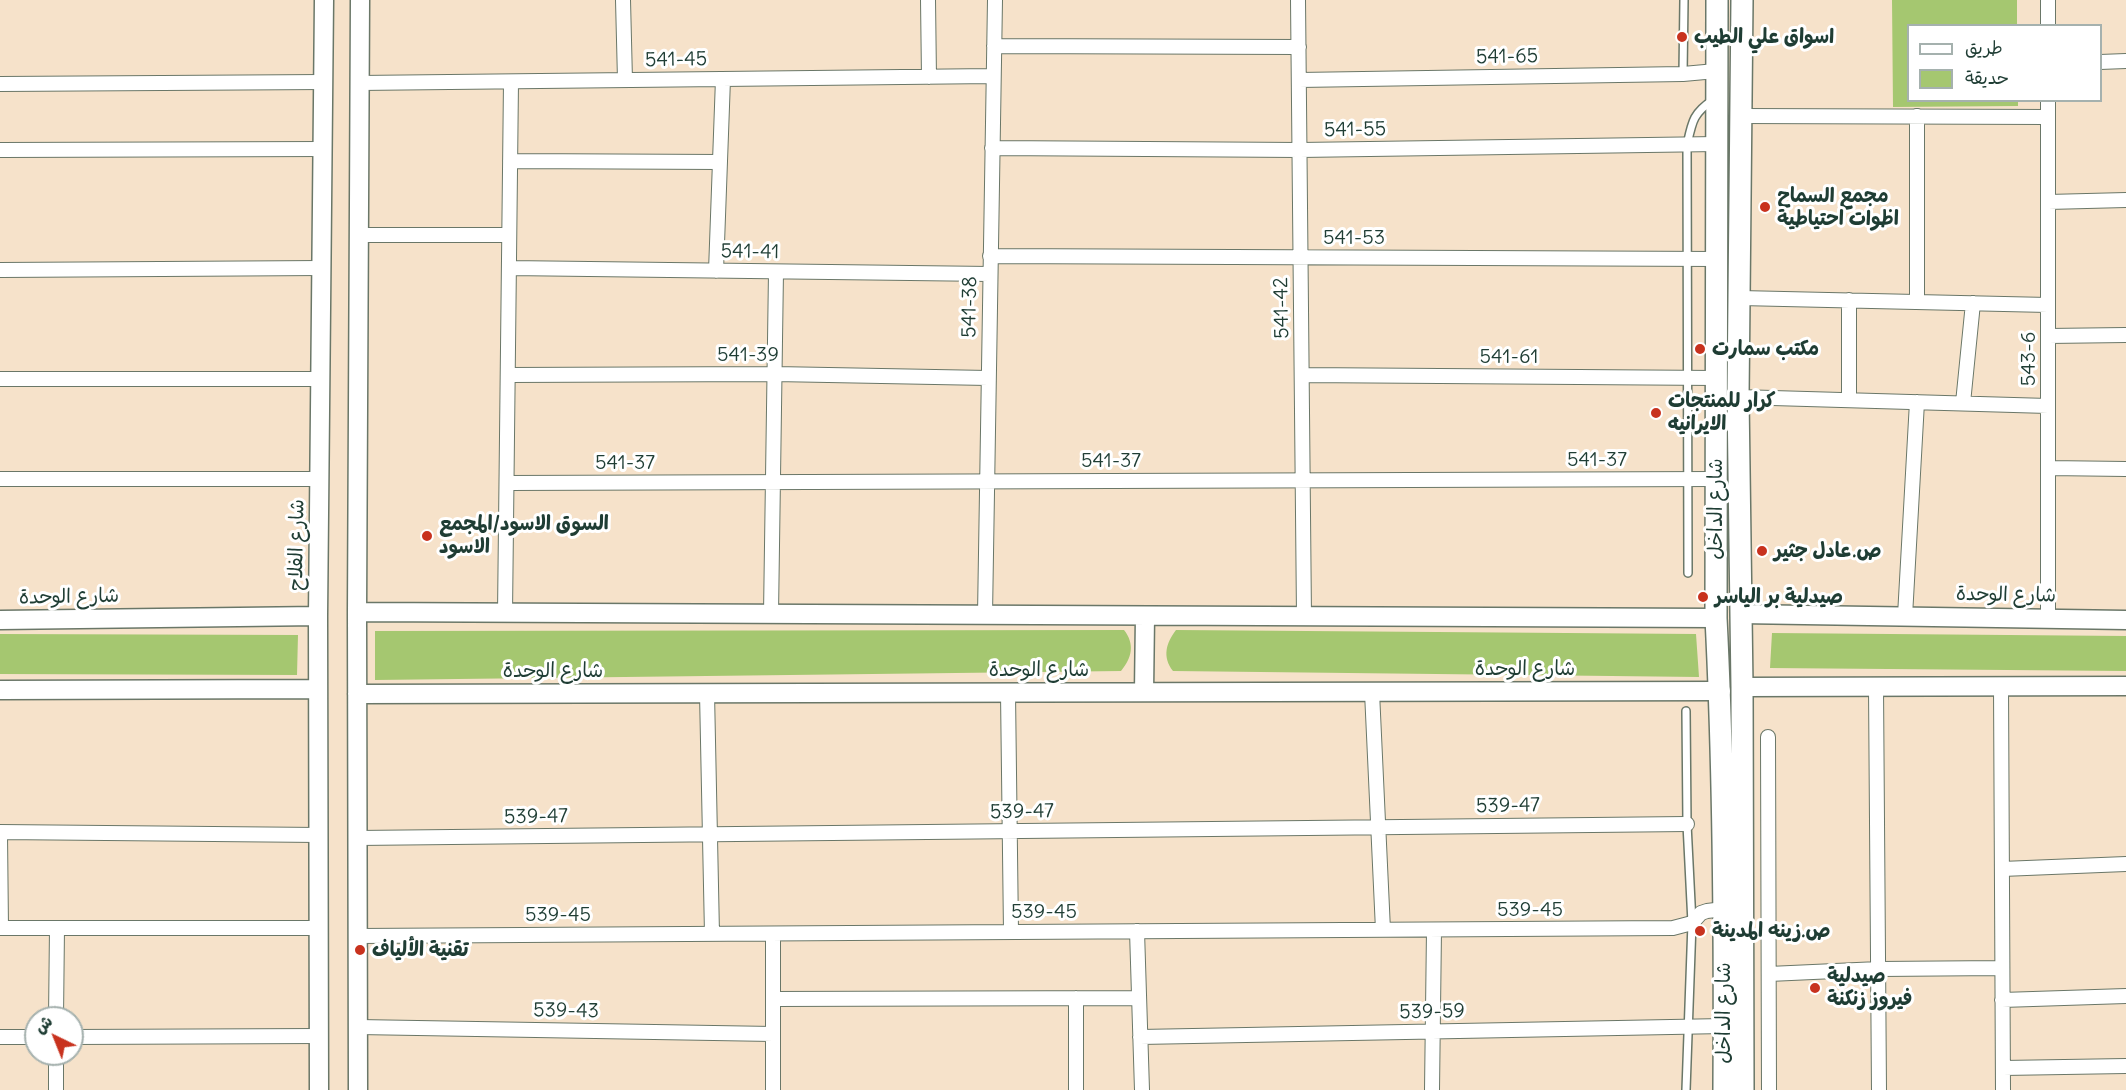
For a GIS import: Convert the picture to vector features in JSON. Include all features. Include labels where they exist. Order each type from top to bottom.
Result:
[{"type":"main road","name":"شارع الداخل","points":[[1718,0],[1716,618],[1743,1090]]},
{"type":"main road","name":"شارع الداخل","points":[[1724,1090],[1724,1026],[1734,911],[1742,687],[1738,397],[1742,0]]},
{"type":"street","name":"شارع الفلاح","points":[[319,1090],[318,616],[324,0]]},
{"type":"street","points":[[358,1090],[357,612],[360,0]]},
{"type":"street","points":[[623,0],[625,80]]},
{"type":"street","points":[[928,0],[929,77]]},
{"type":"street","name":"541-38","points":[[985,615],[995,0]]},
{"type":"street","name":"541-42","points":[[1298,0],[1305,616]]},
{"type":"street","points":[[2048,0],[2048,24]]},
{"type":"street","points":[[994,46],[1299,47]]},
{"type":"street","points":[[2102,62],[2126,61]]},
{"type":"street","name":"541-65","points":[[1299,80],[1683,74],[1716,71]]},
{"type":"street","name":"541-45","points":[[359,83],[993,76]]},
{"type":"street","points":[[716,271],[723,79]]},
{"type":"street","points":[[0,84],[324,82]]},
{"type":"street","points":[[505,613],[510,82]]},
{"type":"street","name":"543-6","points":[[2048,102],[2048,618]]},
{"type":"street","points":[[1741,116],[2048,117]]},
{"type":"street","points":[[1917,116],[1917,302]]},
{"type":"street","name":"541-55","points":[[992,148],[1300,150],[1717,144]]},
{"type":"street","points":[[0,150],[324,149]]},
{"type":"street","points":[[510,161],[720,162]]},
{"type":"street","points":[[2048,202],[2126,200]]},
{"type":"street","points":[[360,236],[509,235]]},
{"type":"street","name":"541-53","points":[[990,256],[1717,259]]},
{"type":"street","points":[[0,270],[322,268]]},
{"type":"street","name":"541-41","points":[[508,268],[990,274]]},
{"type":"street","points":[[771,614],[776,272]]},
{"type":"street","points":[[1740,298],[2048,305]]},
{"type":"street","points":[[1848,400],[1849,300]]},
{"type":"street","points":[[1963,403],[1973,303]]},
{"type":"street","points":[[2048,336],[2126,335]]},
{"type":"street","name":"541-39","points":[[508,375],[775,374],[988,378]]},
{"type":"street","name":"541-61","points":[[1302,375],[1716,378]]},
{"type":"street","points":[[0,379],[320,379]]},
{"type":"street","points":[[1738,397],[2048,406]]},
{"type":"street","points":[[1905,616],[1917,402]]},
{"type":"street","points":[[2048,468],[2126,469]]},
{"type":"street","points":[[0,479],[320,479]]},
{"type":"street","name":"541-37","points":[[507,483],[1715,479]]},
{"type":"street","points":[[357,612],[1716,618]]},
{"type":"street","name":"شارع الوحدة","points":[[1740,614],[2126,620]]},
{"type":"street","name":"شارع الوحدة","points":[[0,620],[318,616]]},
{"type":"street","points":[[1144,692],[1145,616]]},
{"type":"street","points":[[1742,687],[2126,686]]},
{"type":"street","points":[[1876,687],[1879,1090]]},
{"type":"street","points":[[2001,687],[2003,1090]]},
{"type":"street","points":[[0,690],[318,689]]},
{"type":"street","name":"شارع الوحدة","points":[[357,694],[1721,691]]},
{"type":"street","points":[[1372,692],[1383,930]]},
{"type":"street","points":[[707,693],[712,934]]},
{"type":"street","points":[[1008,693],[1011,932]]},
{"type":"street","points":[[1768,737],[1769,1090]]},
{"type":"street","name":"539-47","points":[[357,838],[1687,824]]},
{"type":"street","points":[[319,835],[0,833],[0,928],[319,928]]},
{"type":"street","points":[[2002,869],[2126,864]]},
{"type":"street","name":"539-45","points":[[358,936],[1673,928],[1692,923],[1701,914],[1734,911],[1768,912]]},
{"type":"street","points":[[56,1006],[57,928]]},
{"type":"street","points":[[1432,1090],[1434,930]]},
{"type":"street","points":[[1137,931],[1142,1090]]},
{"type":"street","points":[[773,934],[773,1090]]},
{"type":"street","points":[[1769,974],[1879,969],[2002,968]]},
{"type":"street","points":[[2002,1000],[2126,996]]},
{"type":"street","points":[[1076,998],[1076,1090]]},
{"type":"street","points":[[773,999],[1139,998]]},
{"type":"street","name":"539-59","points":[[1140,1037],[1724,1026]]},
{"type":"street","name":"539-43","points":[[358,1027],[773,1034]]},
{"type":"street","points":[[84,1037],[319,1036]]},
{"type":"street","points":[[0,1037],[24,1037]]},
{"type":"street","points":[[56,1066],[56,1090]]},
{"type":"street","points":[[2003,1068],[2126,1066]]},
{"type":"lane","points":[[1683,74],[1684,0]]},
{"type":"lane","points":[[1688,573],[1687,145],[1692,121],[1699,109],[1717,97]]},
{"type":"lane","points":[[1686,711],[1687,824],[1692,923],[1686,1090]]},
{"type":"green space","points":[[1892,0],[2017,0],[2017,24],[1907,24],[1907,102],[2018,102],[2018,106],[1893,107]]},
{"type":"green space","points":[[1124,630],[1130,640],[1131,651],[1121,671],[375,680],[375,631]]},
{"type":"green space","points":[[1176,630],[1696,634],[1699,677],[1173,671],[1166,655],[1170,640]]},
{"type":"green space","points":[[1772,633],[2126,636],[2126,671],[1770,668]]},
{"type":"green space","points":[[0,634],[298,635],[297,675],[0,674]]},
{"type":"place","name":"اسواق علي الطيب","points":[[1682,37]]},
{"type":"place","name":"مجمع السماح اظوات احتياطية","points":[[1765,207]]},
{"type":"place","name":"مكتب سمارت","points":[[1700,349]]},
{"type":"place","name":"كرار للمنتجات الايرانيه","points":[[1656,413]]},
{"type":"place","name":"السوق الاسود/المجمع الاسود","points":[[427,536]]},
{"type":"place","name":"ص.عادل جثير","points":[[1762,551]]},
{"type":"place","name":"صيدلية بر الياسر","points":[[1703,597]]},
{"type":"place","name":"ص.زينه المدينة","points":[[1700,931]]},
{"type":"place","name":"تقنية الألياف","points":[[360,950]]},
{"type":"place","name":"صيدلية فيروز زنكنة","points":[[1815,988]]}]
